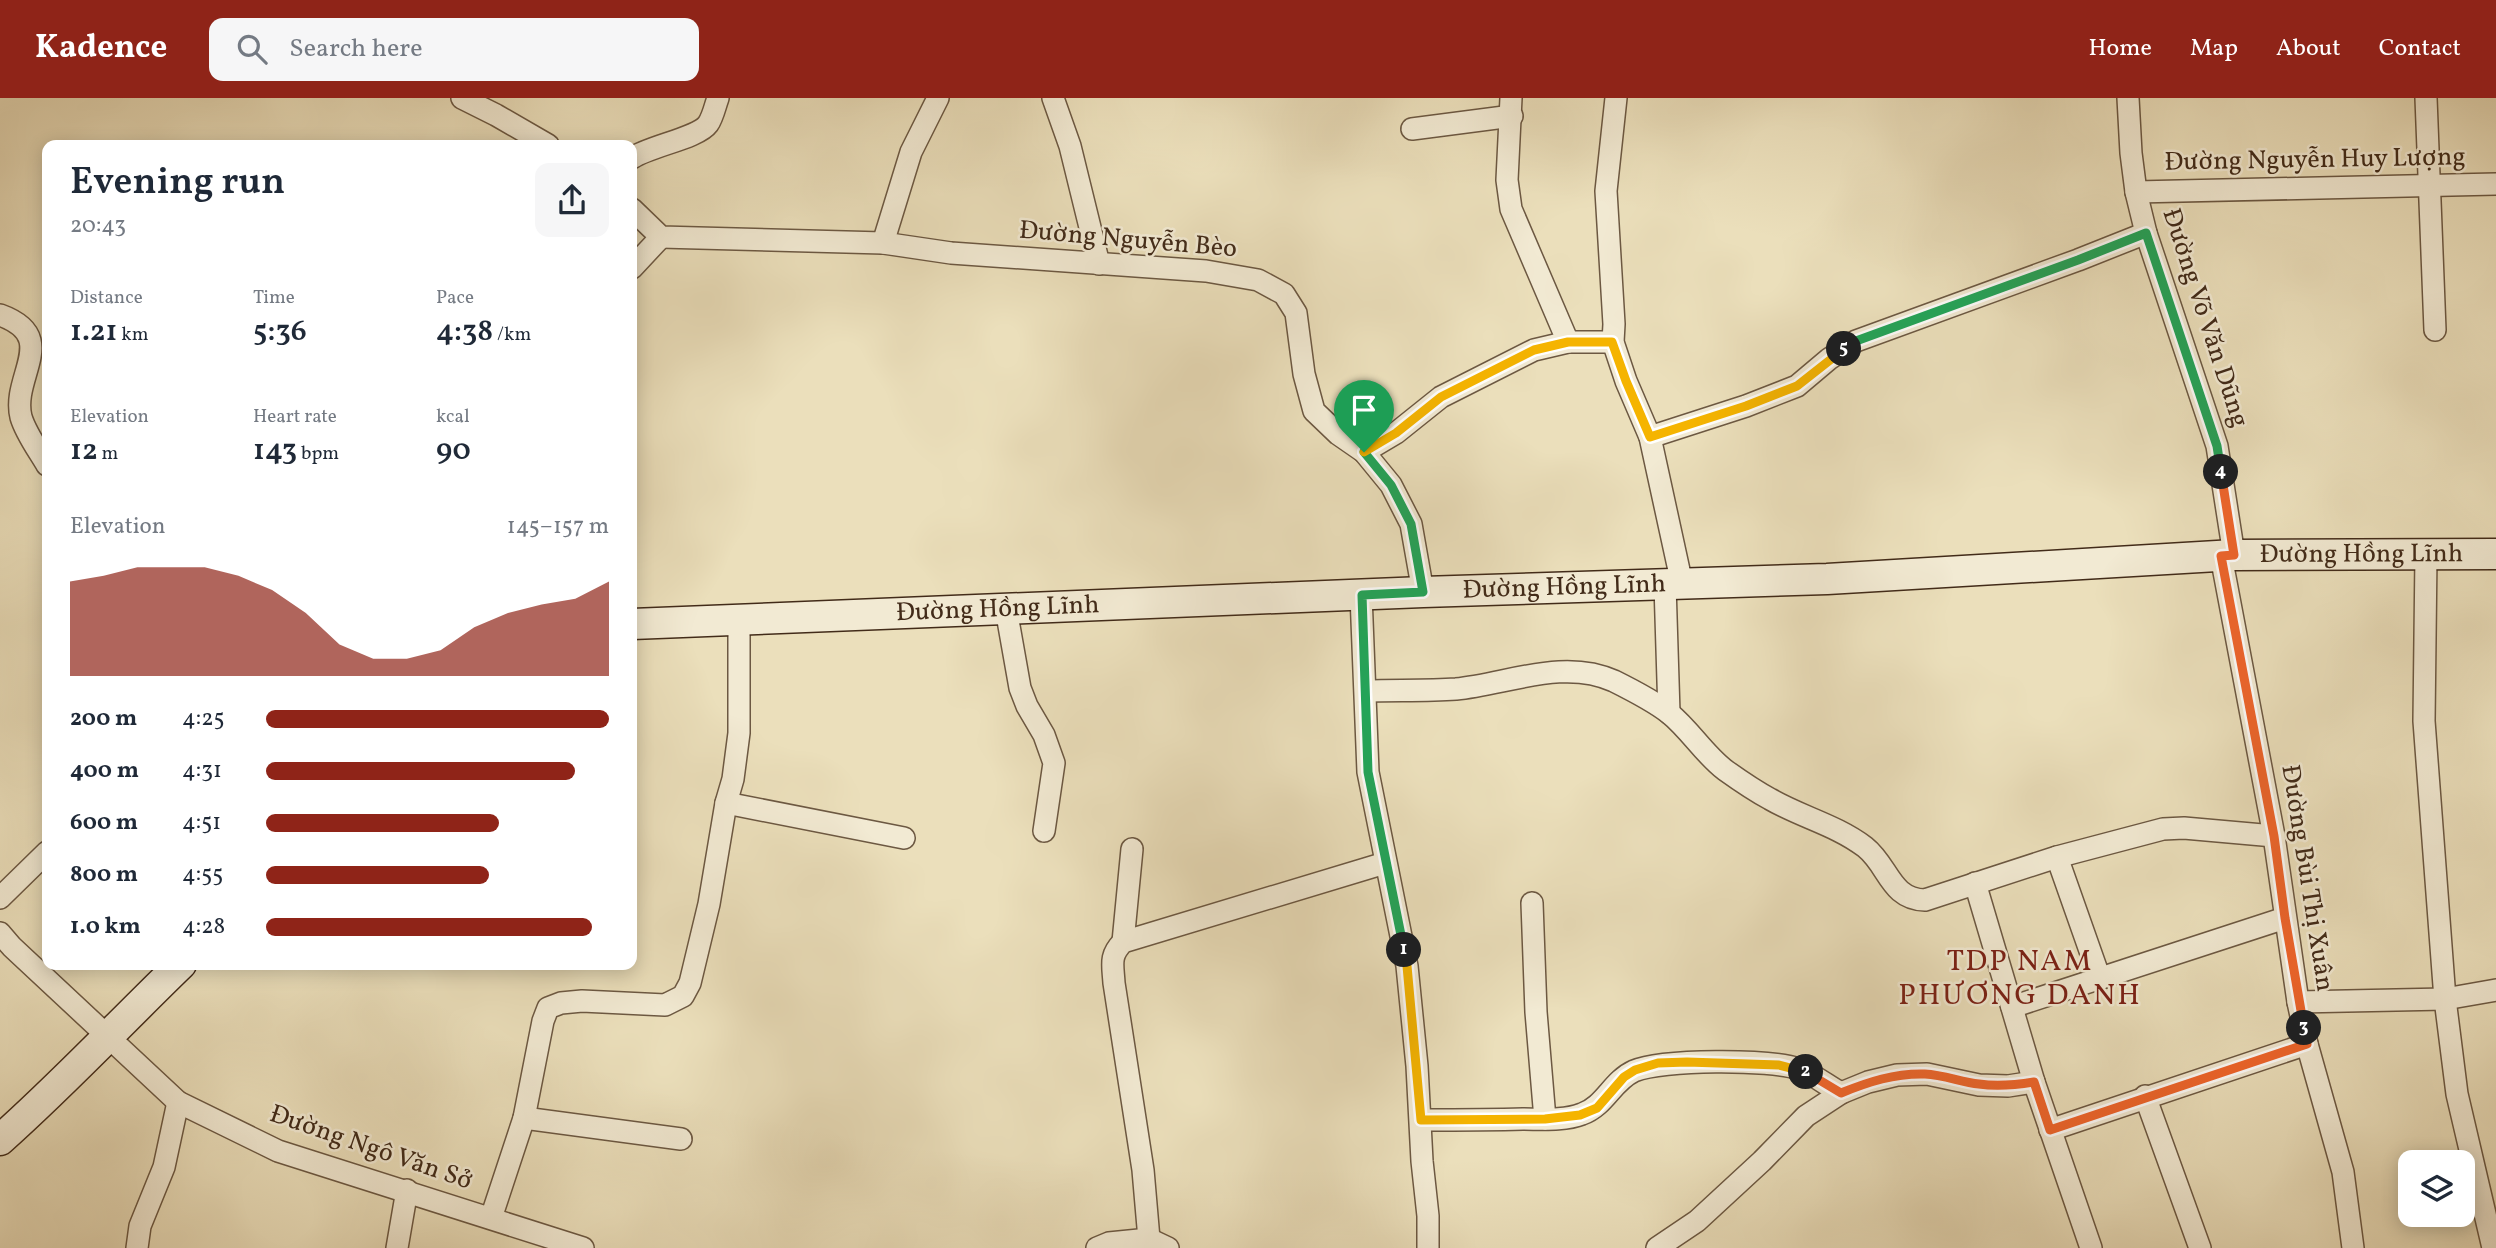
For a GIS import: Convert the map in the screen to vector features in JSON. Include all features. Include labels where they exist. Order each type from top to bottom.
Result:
[{"type":"street","points":[[462,98],[540,140]]},
{"type":"street","points":[[637,155],[702,130],[711,118],[718,98]]},
{"type":"street","points":[[883,243],[911,152],[938,98]]},
{"type":"street","points":[[1053,98],[1070,145],[1098,264]]},
{"type":"street","points":[[1616,98],[1606,191],[1614,324],[1612,342],[1650,437],[1674,584],[1669,713]]},
{"type":"street","name":"Đường Võ Văn Dũng","points":[[2128,98],[2136,192],[2146,233],[2217,446],[2227,556]]},
{"type":"street","points":[[2426,98],[2435,330]]},
{"type":"street","points":[[1412,129],[1512,107],[1507,193],[1511,209],[1568,342]]},
{"type":"street","name":"Đường Nguyễn Huy Lượng","points":[[2136,192],[2496,184]]},
{"type":"street","points":[[637,214],[661,237],[637,263]]},
{"type":"street","points":[[1650,437],[1746,406],[1797,386],[1856,341],[2146,233]]},
{"type":"street","name":"Đường Nguyễn Bèo","points":[[661,237],[883,243],[951,253],[1206,271],[1258,280],[1284,294],[1296,313],[1304,374],[1314,411],[1338,434],[1364,452],[1391,485],[1411,524],[1423,592]]},
{"type":"street","points":[[0,315],[18,322],[30,339],[20,403],[21,417],[42,457]]},
{"type":"street","points":[[1364,452],[1396,433],[1441,397],[1534,350],[1568,342],[1612,342]]},
{"type":"street","name":"Đường Hồng Lĩnh","points":[[637,624],[1423,592],[1827,579],[2227,556],[2496,554]]},
{"type":"street","points":[[2426,555],[2424,721],[2445,999],[2457,1094],[2493,1248]]},
{"type":"street","name":"Đường Bùi Thị Xuân","points":[[2227,556],[2274,836],[2298,1002],[2343,1172],[2353,1248]]},
{"type":"street","points":[[1362,595],[1368,772],[1407,966],[1421,1120],[1428,1248]]},
{"type":"street","points":[[1006,609],[1020,688],[1044,735],[1054,764],[1044,831]]},
{"type":"street","points":[[491,1218],[524,1118],[543,1021],[548,1008],[561,1003],[582,1001],[665,1005],[683,996],[690,983],[709,904],[726,803],[733,779],[739,733],[739,620]]},
{"type":"street","points":[[1366,691],[1457,689],[1549,673],[1570,672],[1612,680],[1669,713],[1708,756],[1771,800],[1834,828],[1867,848],[1907,898],[1925,900],[2057,857],[2163,829],[2184,828],[2274,836]]},
{"type":"street","points":[[726,803],[904,838]]},
{"type":"street","points":[[1123,942],[1132,849]]},
{"type":"street","points":[[0,898],[42,857]]},
{"type":"street","points":[[2057,857],[2100,979]]},
{"type":"street","points":[[1149,1239],[1143,1170],[1112,961],[1115,950],[1123,942],[1385,863]]},
{"type":"street","points":[[1975,883],[2034,1082],[2091,1248]]},
{"type":"street","points":[[1532,903],[1536,1012],[1545,1119]]},
{"type":"street","points":[[2012,1007],[2285,918]]},
{"type":"street","name":"Đường Ngô Văn Sở","points":[[0,933],[178,1102],[278,1152],[407,1190],[583,1248]]},
{"type":"street","points":[[0,1140],[50,1096],[107,1035],[175,970]]},
{"type":"street","points":[[2298,1002],[2445,999],[2496,990]]},
{"type":"street","points":[[2050,1130],[2307,1044]]},
{"type":"street","points":[[1421,1120],[1545,1119],[1580,1115],[1597,1108],[1624,1077],[1635,1070],[1658,1063],[1779,1065],[1801,1069],[1841,1093]]},
{"type":"street","points":[[1657,1248],[1697,1221],[1806,1116],[1841,1093],[1868,1082],[1897,1075],[1927,1074],[1979,1084],[2008,1086],[2034,1082]]},
{"type":"street","points":[[2145,1096],[2200,1248]]},
{"type":"street","points":[[137,1248],[139,1226],[164,1167],[178,1102]]},
{"type":"street","points":[[524,1118],[681,1139]]},
{"type":"street","points":[[397,1248],[407,1190]]},
{"type":"street","points":[[1097,1248],[1149,1239],[1168,1248]]},
{"type":"district","name":"TDP NAM PHƯƠNG DANH","points":[[2020,979]]},
{"type":"route","points":[[2146,233],[2217,446],[2234,555],[2221,556],[2274,836],[2298,1002],[2307,1044],[2050,1130],[2034,1082],[2008,1086],[1979,1084],[1927,1074],[1897,1075],[1868,1082],[1841,1093],[1801,1069],[1779,1065],[1687,1062],[1658,1063],[1635,1070],[1612,1087],[1597,1108],[1580,1115],[1545,1119],[1421,1120],[1407,966],[1368,772],[1362,595],[1423,592],[1411,524],[1391,485],[1364,452],[1396,433],[1441,397],[1534,350],[1568,342],[1612,342],[1650,437],[1746,406],[1797,386],[1856,341],[2146,233]]}]
